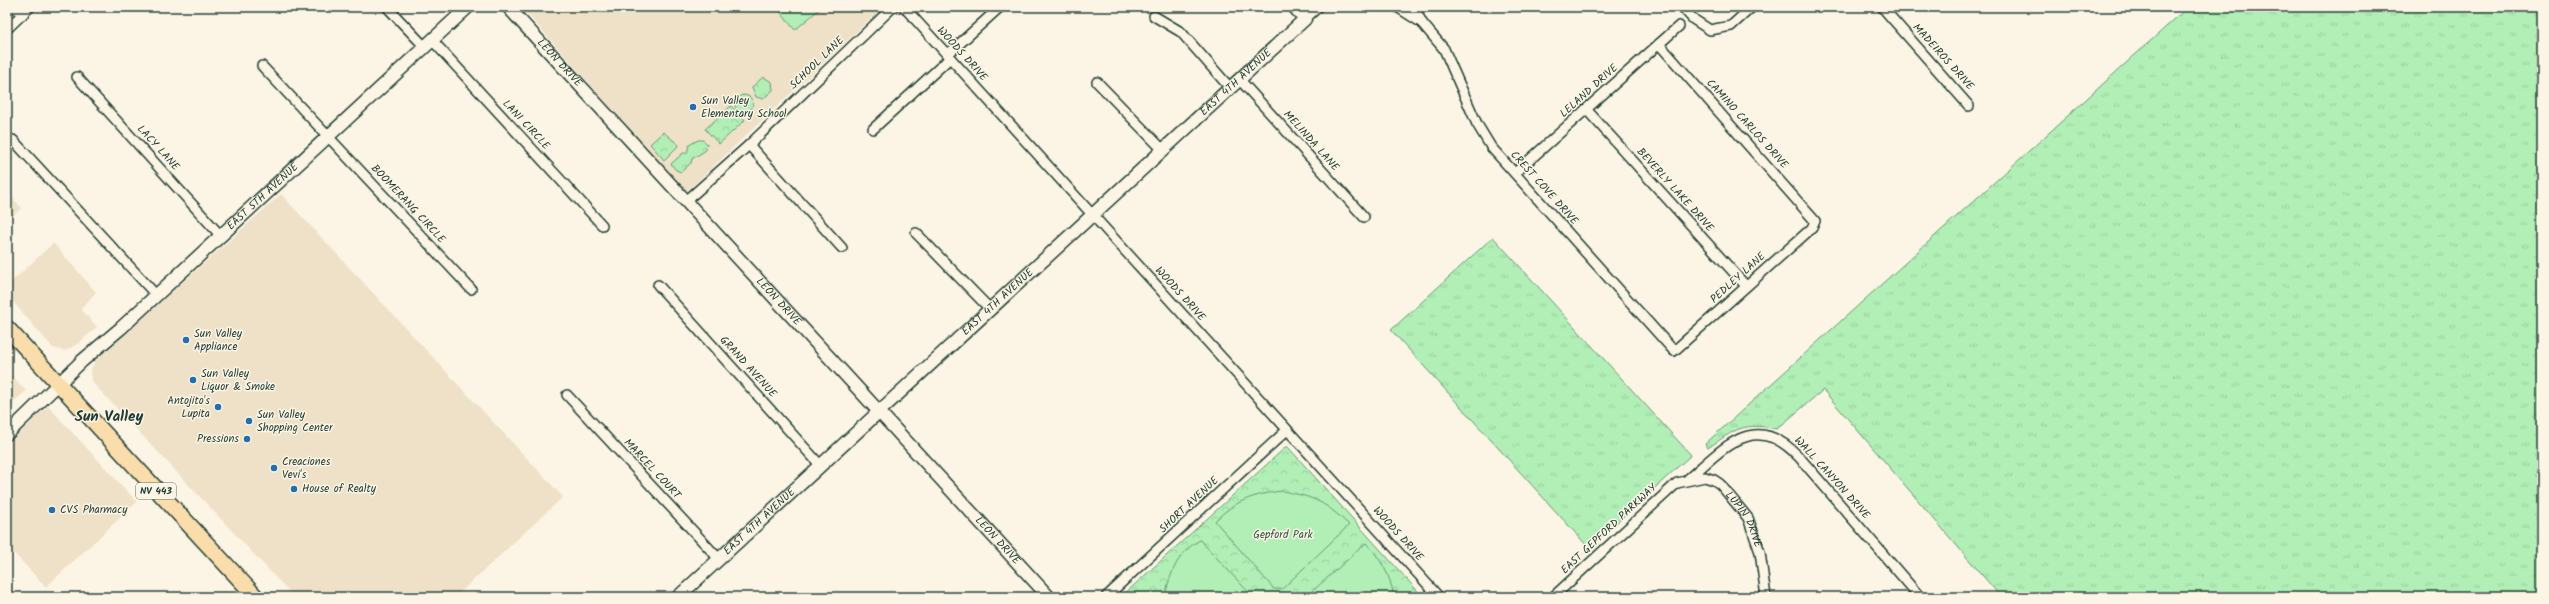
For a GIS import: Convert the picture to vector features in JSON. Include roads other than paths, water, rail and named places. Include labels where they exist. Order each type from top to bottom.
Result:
[{"type":"main road","name":"NV 443","points":[[7,328],[57,384],[256,597]]},
{"type":"street","points":[[15,7],[22,15]]},
{"type":"street","points":[[7,28],[30,7]]},
{"type":"street","name":"LANI CIRCLE","points":[[387,7],[428,44],[602,225]]},
{"type":"street","name":"EAST 5TH AVENUE","points":[[7,434],[57,384],[156,295],[468,7]]},
{"type":"street","name":"LEON DRIVE","points":[[508,7],[1049,597]]},
{"type":"street","name":"SCHOOL LANE","points":[[686,201],[749,144],[893,7]]},
{"type":"street","name":"WOODS DRIVE","points":[[904,7],[1439,597]]},
{"type":"street","points":[[872,129],[1000,7]]},
{"type":"street","points":[[1294,7],[1305,19]]},
{"type":"street","name":"EAST 4TH AVENUE","points":[[678,597],[1236,85],[1318,7]]},
{"type":"street","name":"CREST COVE DRIVE","points":[[1397,7],[1422,23]]},
{"type":"street","name":"CREST COVE DRIVE","points":[[1414,7],[1422,23],[1448,56],[1484,138],[1674,351]]},
{"type":"street","points":[[1682,7],[1692,19],[1710,30],[1731,26],[1752,7]]},
{"type":"street","name":"MADEIROS DRIVE","points":[[1882,7],[1970,106]]},
{"type":"street","name":"MELINDA LANE","points":[[1154,16],[1181,32],[1236,85],[1364,217]]},
{"type":"street","name":"LELAND DRIVE","points":[[1515,173],[1680,26]]},
{"type":"street","name":"CAMINO CARLOS DRIVE","points":[[1659,44],[1815,221]]},
{"type":"street","name":"BOOMERANG CIRCLE","points":[[262,66],[471,289]]},
{"type":"street","name":"LACY LANE","points":[[77,77],[220,235]]},
{"type":"street","points":[[1097,82],[1164,151]]},
{"type":"street","name":"BEVERLY LAKE DRIVE","points":[[1586,109],[1746,286]]},
{"type":"street","points":[[13,140],[156,295]]},
{"type":"street","points":[[749,144],[842,248]]},
{"type":"street","name":"PEDLEY LANE","points":[[1674,351],[1812,228],[1815,221]]},
{"type":"street","points":[[916,232],[991,310]]},
{"type":"street","name":"GRAND AVENUE","points":[[658,285],[821,466]]},
{"type":"street","name":"MARCEL COURT","points":[[568,395],[719,559]]},
{"type":"street","name":"SHORT AVENUE","points":[[1106,597],[1287,430]]},
{"type":"street","name":"WALL CANYON DRIVE","points":[[1685,480],[1730,443],[1740,438],[1761,434],[1781,441],[1800,458],[1920,597]]},
{"type":"street","name":"LUPIN DRIVE","points":[[1685,480],[1704,477],[1720,484],[1748,518],[1760,552],[1766,597]]},
{"type":"street","name":"EAST GEPFORD PARKWAY","points":[[1553,597],[1677,483],[1685,480]]},
{"type":"place","name":"Sun Valley Elementary School","points":[[693,107]]},
{"type":"place","name":"Sun Valley Appliance","points":[[186,340]]},
{"type":"place","name":"Sun Valley Liquor & Smoke","points":[[193,380]]},
{"type":"place","name":"Antojito's Lupita","points":[[218,407]]},
{"type":"place","name":"Sun Valley Shopping Center","points":[[249,421]]},
{"type":"place","name":"Pressions","points":[[247,439]]},
{"type":"place","name":"Creaciones Vevi's","points":[[274,468]]},
{"type":"place","name":"House of Realty","points":[[294,489]]},
{"type":"place","name":"CVS Pharmacy","points":[[52,510]]},
{"type":"district","name":"Sun Valley","points":[[109,417]]},
{"type":"park label","name":"Gepford Park","points":[[1283,535]]}]
